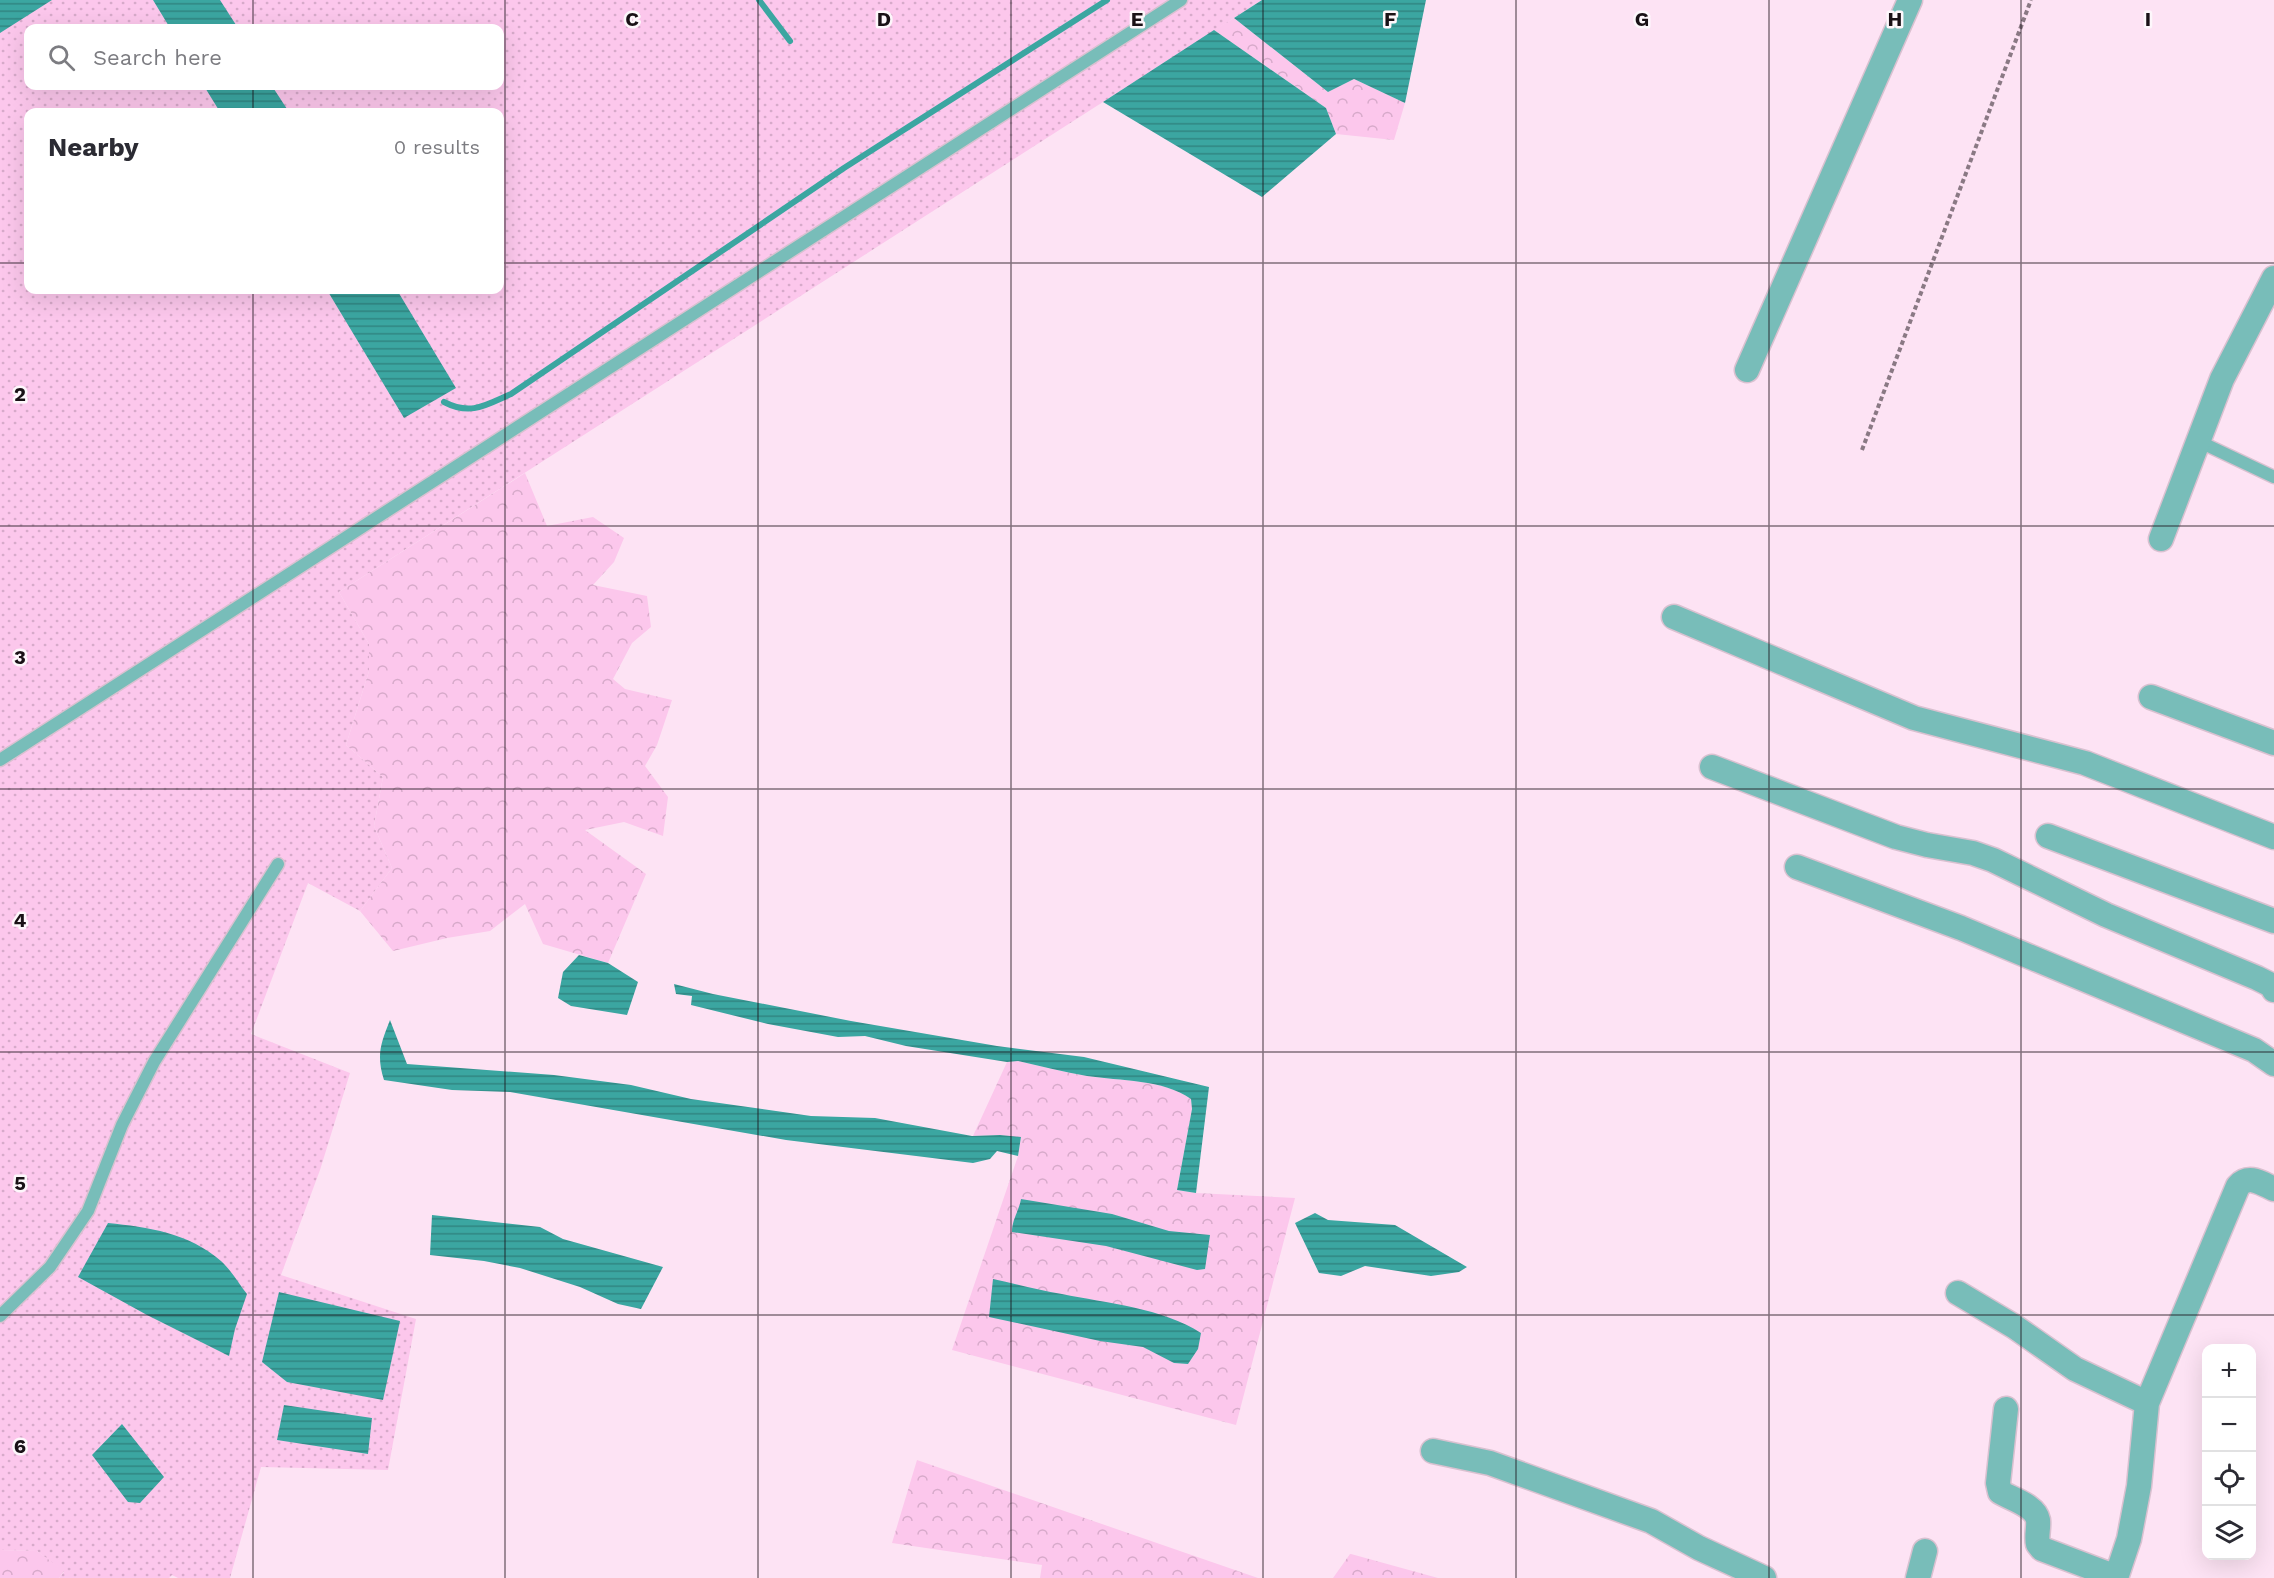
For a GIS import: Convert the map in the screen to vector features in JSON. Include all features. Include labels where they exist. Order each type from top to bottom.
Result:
[{"type":"street","points":[[1747,370],[1910,0]]},
{"type":"street","points":[[2161,539],[2222,379],[2274,278]]},
{"type":"street","points":[[1674,616],[1914,718],[2085,763],[2274,837]]},
{"type":"street","points":[[2151,697],[2274,743]]},
{"type":"street","points":[[1712,767],[1896,837],[1973,853],[1993,860],[2106,915],[2257,978],[2271,985],[2274,990]]},
{"type":"street","points":[[2048,836],[2274,921]]},
{"type":"street","points":[[1797,867],[1961,928],[2254,1050],[2274,1064]]},
{"type":"street","points":[[2006,1409],[1998,1482],[2000,1492],[2030,1508],[2038,1521],[2038,1544],[2042,1549],[2116,1577],[2129,1539],[2139,1486],[2147,1403],[2238,1186],[2243,1180],[2250,1179],[2274,1189]]},
{"type":"street","points":[[1958,1293],[2015,1327],[2075,1369],[2147,1403]]},
{"type":"street","points":[[1434,1451],[1490,1463],[1651,1521],[1699,1548],[1764,1578]]},
{"type":"street","points":[[1918,1578],[1925,1551]]},
{"type":"lane","points":[[0,760],[1181,0]]},
{"type":"lane","points":[[2198,441],[2274,477]]},
{"type":"lane","points":[[0,1316],[50,1266],[88,1211],[122,1125],[154,1062],[278,864]]},
{"type":"path","points":[[1862,450],[2031,0]]},
{"type":"green space","points":[[0,0],[1262,0],[339,592],[369,644],[369,671],[346,745],[383,777],[374,826],[392,868],[360,911],[308,883],[251,1034],[350,1073],[320,1170],[281,1275],[416,1319],[388,1470],[261,1467],[230,1578],[178,1578],[172,1575],[169,1578],[59,1578],[64,1572],[37,1551],[0,1550]]},
{"type":"green space","points":[[1234,18],[1328,92],[1354,79],[1405,103],[1394,140],[1336,134],[1326,108],[1214,30]]},
{"type":"green space","points":[[525,473],[547,526],[593,517],[624,538],[614,562],[593,585],[647,596],[651,627],[632,643],[613,679],[625,689],[672,700],[657,745],[645,766],[668,797],[663,836],[624,822],[585,830],[646,874],[608,963],[543,944],[525,904],[490,931],[447,938],[393,951],[360,911],[392,868],[374,826],[383,777],[346,745],[369,671],[369,644],[339,592]]},
{"type":"green space","points":[[1018,1061],[1087,1076],[1155,1084],[1180,1092],[1191,1099],[1192,1109],[1177,1190],[1295,1198],[1236,1425],[952,1350],[1018,1156],[1021,1138],[1000,1135],[973,1136],[1007,1062]]},
{"type":"green space","points":[[917,1460],[1258,1578],[1040,1578],[1042,1565],[892,1543]]},
{"type":"green space","points":[[0,1550],[37,1551],[64,1571],[59,1578],[0,1578]]},
{"type":"green space","points":[[1351,1554],[1438,1578],[1333,1578]]},
{"type":"shaded area","points":[[0,0],[52,0],[0,33]]},
{"type":"shaded area","points":[[153,0],[220,0],[235,24],[168,24]]},
{"type":"shaded area","points":[[1262,0],[1426,0],[1405,103],[1354,79],[1328,92],[1234,18]]},
{"type":"shaded area","points":[[1214,30],[1326,108],[1336,134],[1262,197],[1103,102]]},
{"type":"shaded area","points":[[206,90],[275,90],[286,108],[218,108]]},
{"type":"shaded area","points":[[329,294],[399,294],[456,388],[404,418]]},
{"type":"shaded area","points":[[579,955],[608,963],[638,982],[627,1015],[571,1006],[558,998],[563,972]]},
{"type":"shaded area","points":[[674,984],[713,994],[851,1021],[997,1046],[1084,1057],[1209,1087],[1196,1193],[1177,1190],[1192,1109],[1191,1099],[1180,1092],[1154,1084],[1087,1076],[1018,1061],[1007,1062],[906,1046],[865,1036],[838,1037],[768,1024],[691,1005],[692,996],[676,994]]},
{"type":"shaded area","points":[[390,1020],[407,1064],[554,1075],[631,1085],[691,1099],[811,1116],[875,1118],[972,1136],[1021,1137],[1018,1156],[997,1151],[990,1159],[973,1163],[786,1140],[510,1092],[452,1090],[384,1080],[380,1056]]},
{"type":"shaded area","points":[[1021,1199],[1112,1214],[1169,1231],[1210,1235],[1205,1269],[1197,1270],[1106,1246],[1012,1232]]},
{"type":"shaded area","points":[[1315,1213],[1328,1220],[1395,1225],[1467,1267],[1459,1272],[1431,1276],[1365,1266],[1341,1276],[1319,1273],[1295,1223]]},
{"type":"shaded area","points":[[432,1215],[540,1227],[563,1239],[663,1267],[641,1309],[618,1304],[580,1287],[520,1268],[430,1255]]},
{"type":"shaded area","points":[[108,1223],[153,1229],[182,1238],[209,1251],[225,1265],[247,1294],[229,1356],[78,1277]]},
{"type":"shaded area","points":[[993,1279],[1152,1312],[1201,1333],[1198,1349],[1188,1364],[1174,1363],[1143,1347],[1100,1341],[989,1317]]},
{"type":"shaded area","points":[[279,1292],[400,1321],[383,1400],[287,1382],[262,1362]]},
{"type":"shaded area","points":[[284,1405],[372,1418],[368,1454],[277,1440]]},
{"type":"shaded area","points":[[122,1424],[164,1477],[140,1503],[128,1502],[92,1455]]},
{"type":"waterway","points":[[759,0],[790,41]]},
{"type":"waterway","points":[[444,402],[470,409],[511,394],[844,168],[1107,0]]}]
